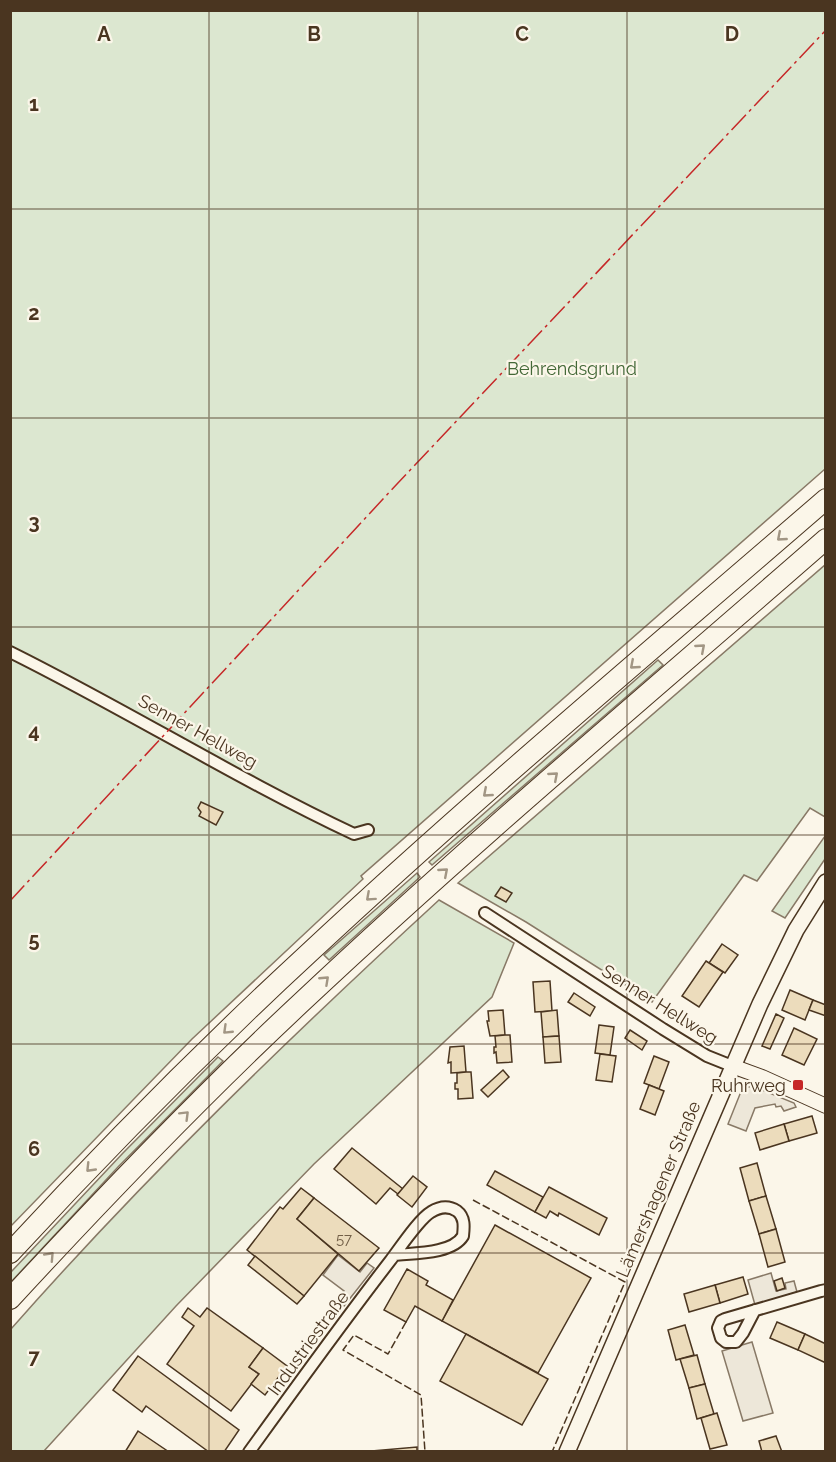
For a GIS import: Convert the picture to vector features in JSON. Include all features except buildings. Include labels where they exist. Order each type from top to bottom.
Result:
[{"type":"highway","points":[[10,1253],[139,1118],[316,946],[413,858],[825,499]]},
{"type":"highway","points":[[10,1299],[211,1089],[304,999],[434,881],[825,539]]},
{"type":"main road","name":"Lämershagener Straße","points":[[567,1452],[732,1066],[786,950],[825,882]]},
{"type":"street","name":"Senner Hellweg","points":[[10,652],[123,710],[180,745],[308,813],[354,834],[368,830]]},
{"type":"street","name":"Senner Hellweg","points":[[485,913],[707,1056],[762,1077],[825,1106]]},
{"type":"street","name":"Industriestraße","points":[[249,1452],[335,1333],[395,1255],[431,1212],[449,1207],[461,1215],[463,1236],[454,1245],[395,1255]]},
{"type":"street","points":[[755,1310],[825,1290]]},
{"type":"green space","name":"Behrendsgrund","points":[[10,11],[826,11],[825,469],[361,876],[363,879],[192,1039],[11,1226]]},
{"type":"green space","points":[[825,565],[825,817],[810,808],[757,881],[744,875],[652,1002],[526,922],[458,883]]},
{"type":"green space","points":[[658,660],[663,665],[432,865],[429,862]]},
{"type":"green space","points":[[825,836],[825,859],[785,918],[772,911]]},
{"type":"green space","points":[[417,873],[420,877],[329,960],[324,955]]},
{"type":"green space","points":[[439,900],[514,943],[492,997],[314,1164],[176,1306],[44,1451],[11,1451],[11,1329],[113,1217],[219,1109]]},
{"type":"green space","points":[[218,1057],[223,1061],[118,1167],[11,1282],[11,1272],[123,1153]]},
{"type":"shaded area","points":[[752,1086],[794,1103],[796,1107],[784,1111],[781,1106],[776,1107],[775,1104],[755,1108],[746,1131],[728,1124],[742,1089]]},
{"type":"shaded area","points":[[338,1255],[360,1272],[367,1263],[374,1268],[344,1306],[336,1301],[344,1291],[323,1275]]},
{"type":"shaded area","points":[[771,1273],[776,1291],[786,1289],[785,1283],[794,1281],[797,1292],[755,1305],[748,1280]]},
{"type":"shaded area","points":[[752,1342],[773,1413],[743,1421],[722,1351]]},
{"type":"fence","points":[[473,1200],[625,1282],[552,1452]]},
{"type":"fence","points":[[406,1322],[388,1354],[354,1335],[343,1350],[421,1395],[425,1452]]},
{"type":"power","points":[[10,901],[397,484],[826,30]]},
{"type":"place","name":"Ruhrweg","points":[[798,1085]]}]
